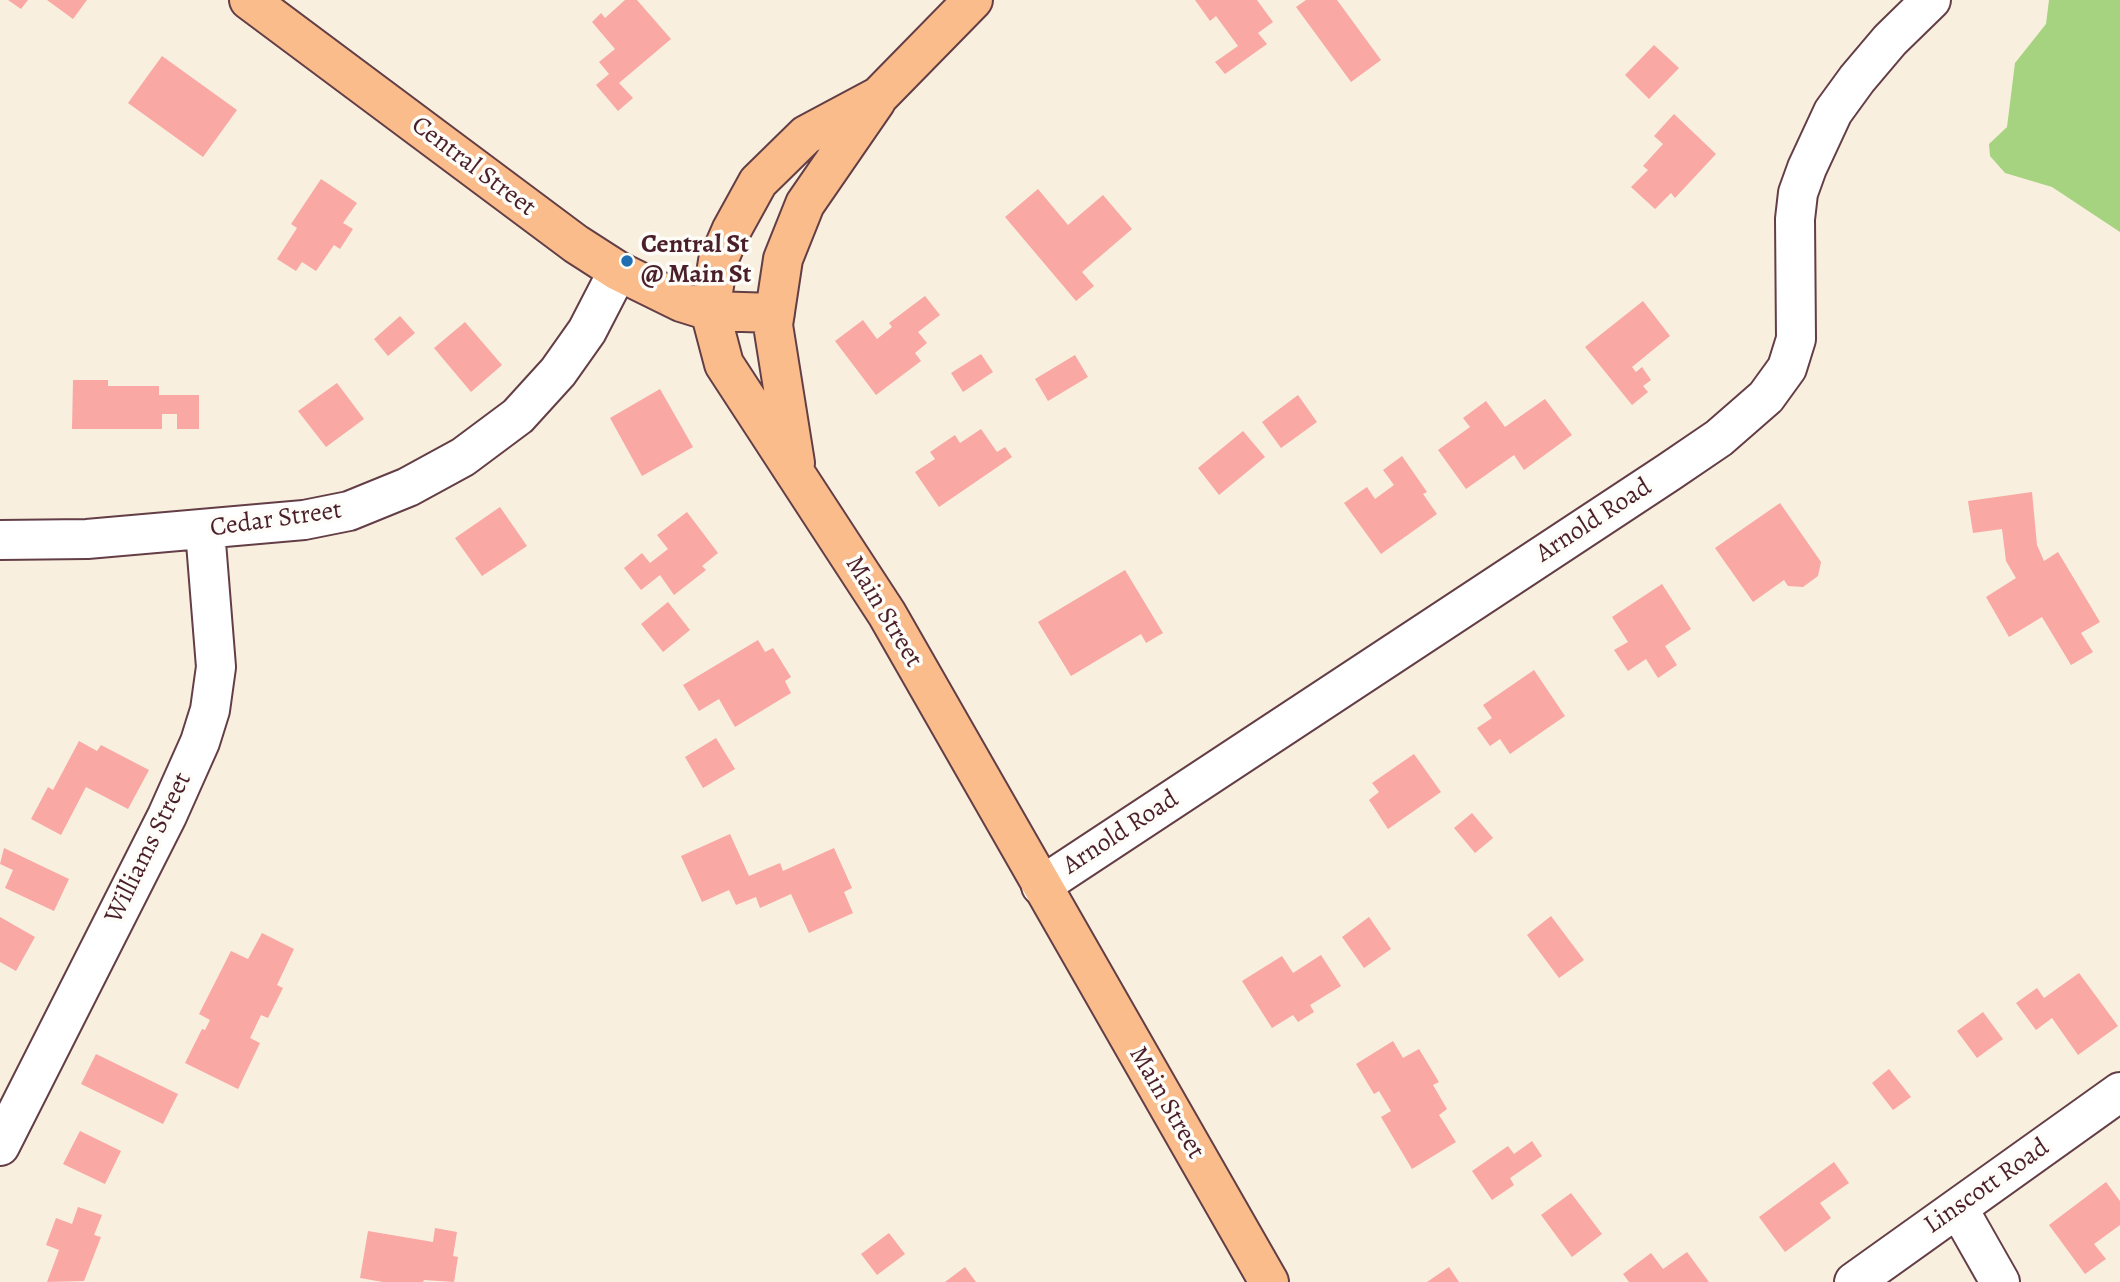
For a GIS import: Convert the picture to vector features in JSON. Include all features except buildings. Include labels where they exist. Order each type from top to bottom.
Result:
[{"type":"main road","name":"Central Street","points":[[249,0],[576,244],[618,271],[681,302],[710,311],[775,313]]},
{"type":"main road","name":"Main Street","points":[[973,0],[880,96],[806,135],[758,182],[718,261],[710,311],[724,364],[887,614],[1269,1282]]},
{"type":"main road","points":[[796,472],[773,325],[783,259],[805,204],[880,96]]},
{"type":"street","name":"Arnold Road","points":[[1041,886],[1669,472],[1719,438],[1766,397],[1787,368],[1796,339],[1795,219],[1798,193],[1811,159],[1833,112],[1857,79],[1890,40],[1931,0]]},
{"type":"street","name":"Cedar Street","points":[[0,540],[87,539],[304,520],[349,511],[408,487],[463,457],[518,416],[558,373],[587,331],[618,271]]},
{"type":"street","name":"Williams Street","points":[[0,1146],[167,816],[200,742],[210,710],[216,667],[205,530]]},
{"type":"street","name":"Linscott Road","points":[[1854,1282],[2120,1093]]},
{"type":"street","points":[[1958,1208],[2000,1282]]},
{"type":"green space","points":[[2049,0],[2120,0],[2120,232],[2052,187],[2005,173],[1990,156],[1989,144],[2007,127],[2015,63],[2046,24]]},
{"type":"place","name":"Central St @ Main St","points":[[627,261]]}]
